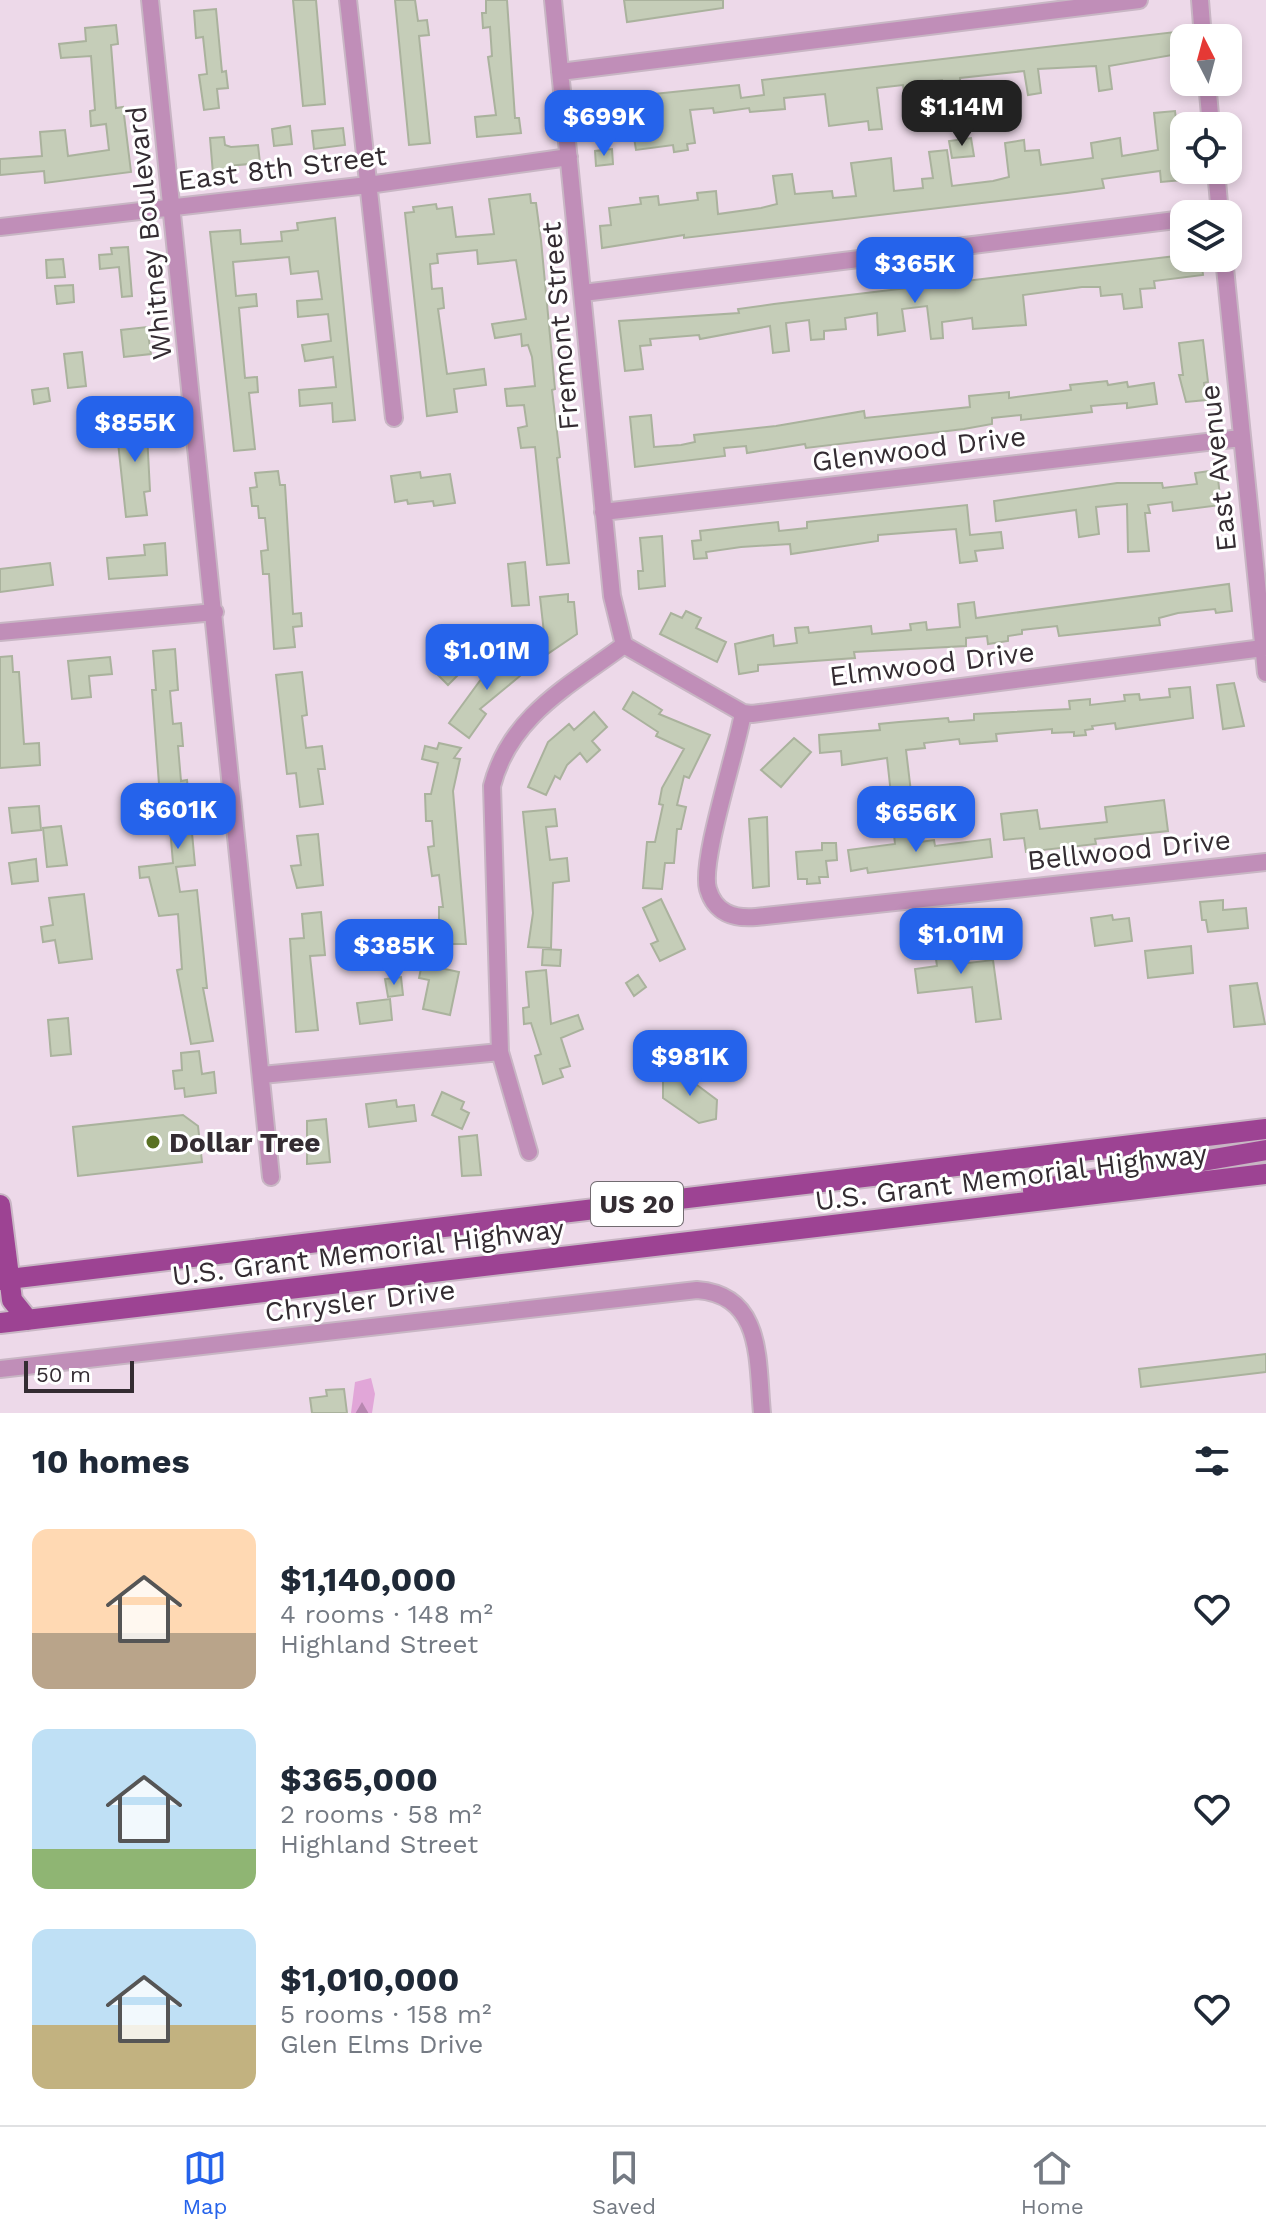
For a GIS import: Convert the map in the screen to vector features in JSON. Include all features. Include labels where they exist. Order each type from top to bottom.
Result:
[{"type":"main road","name":"U.S. Grant Memorial Highway","points":[[3,1281],[1266,1129]]},
{"type":"main road","points":[[900,1218],[1041,1188],[1266,1150]]},
{"type":"main road","name":"U.S. Grant Memorial Highway","points":[[0,1323],[1266,1174]]},
{"type":"main road","points":[[0,1205],[3,1281],[12,1300],[28,1320]]},
{"type":"street","name":"Whitney Boulevard","points":[[150,0],[271,1177]]},
{"type":"street","points":[[348,0],[394,418]]},
{"type":"street","name":"Fremont Street","points":[[553,0],[603,512],[617,625],[624,645]]},
{"type":"street","points":[[560,72],[1139,0]]},
{"type":"street","points":[[1200,0],[1202,24]]},
{"type":"street","name":"East 8th Street","points":[[0,227],[368,185],[569,157]]},
{"type":"street","points":[[583,293],[1170,221]]},
{"type":"street","name":"East Avenue","points":[[1225,272],[1266,673]]},
{"type":"street","name":"Glenwood Drive","points":[[603,512],[1241,438]]},
{"type":"street","points":[[0,632],[215,612]]},
{"type":"street","points":[[529,1152],[500,1052],[496,999],[497,863],[491,806],[497,768],[523,722],[624,645],[743,713]]},
{"type":"street","name":"Elmwood Drive","points":[[743,713],[1263,648]]},
{"type":"street","name":"Bellwood Drive","points":[[743,713],[707,876],[715,904],[730,915],[756,917],[1266,862]]},
{"type":"street","points":[[262,1075],[500,1052]]},
{"type":"street","name":"Chrysler Drive","points":[[0,1369],[697,1290],[726,1295],[748,1320],[754,1337],[762,1413]]},
{"type":"green space","points":[[371,1378],[375,1394],[372,1413],[351,1413],[355,1382]]},
{"type":"building","points":[[293,0],[316,0],[325,104],[303,106]]},
{"type":"building","points":[[395,0],[415,0],[418,21],[427,20],[429,35],[419,36],[430,143],[409,145]]},
{"type":"building","points":[[486,0],[507,0],[515,118],[519,118],[521,133],[477,137],[475,117],[496,115],[488,57],[492,56],[490,27],[483,28],[482,13],[486,13]]},
{"type":"building","points":[[624,0],[723,0],[723,8],[627,22]]},
{"type":"building","points":[[216,9],[222,72],[226,71],[228,88],[217,89],[219,108],[204,110],[199,75],[207,74],[203,37],[196,38],[194,11]]},
{"type":"building","points":[[116,25],[118,44],[111,45],[116,108],[123,107],[131,172],[45,183],[44,171],[0,175],[0,159],[42,156],[40,132],[65,130],[68,156],[109,150],[106,124],[91,126],[90,111],[95,110],[91,56],[61,58],[59,44],[86,41],[85,28]]},
{"type":"building","points":[[1170,33],[1170,55],[1109,66],[1112,89],[1099,91],[1096,66],[1038,69],[1041,93],[1028,95],[1024,71],[960,78],[962,110],[944,111],[942,80],[915,83],[920,116],[908,118],[903,85],[877,88],[882,129],[869,130],[868,121],[829,126],[825,94],[784,98],[785,109],[750,112],[749,108],[714,113],[713,108],[690,110],[695,143],[687,144],[688,150],[674,152],[673,145],[636,150],[631,119],[591,124],[588,101],[739,85],[741,98],[764,95],[762,80]]},
{"type":"building","points":[[1175,111],[1170,112],[1170,181],[1161,182],[1160,171],[1102,179],[1104,188],[684,238],[684,235],[602,248],[600,226],[611,225],[609,208],[641,204],[640,198],[658,196],[659,205],[698,200],[697,193],[716,191],[718,214],[761,208],[777,204],[773,176],[792,174],[795,194],[832,191],[833,198],[856,196],[851,163],[891,158],[894,191],[923,188],[922,179],[933,178],[929,152],[947,150],[952,186],[993,181],[1009,177],[1005,143],[1024,140],[1025,151],[1039,150],[1041,165],[1093,158],[1091,143],[1120,138],[1122,156],[1158,150],[1154,113]]},
{"type":"building","points":[[290,126],[292,144],[274,146],[272,129]]},
{"type":"building","points":[[343,128],[345,145],[314,149],[312,131]]},
{"type":"building","points":[[224,137],[225,145],[231,147],[258,145],[260,163],[228,166],[228,173],[213,174],[210,138]]},
{"type":"building","points":[[971,138],[974,156],[952,158],[949,141]]},
{"type":"building","points":[[612,149],[613,164],[596,166],[595,151]]},
{"type":"building","points":[[530,194],[531,203],[536,203],[541,240],[560,457],[557,458],[569,563],[547,565],[535,447],[521,448],[518,428],[527,426],[524,405],[507,406],[505,389],[535,386],[532,357],[528,345],[522,346],[521,334],[495,338],[492,324],[526,319],[516,260],[478,264],[477,250],[437,254],[438,263],[430,264],[432,289],[442,288],[444,308],[438,309],[447,374],[484,369],[486,385],[454,389],[457,412],[427,416],[405,213],[414,212],[413,207],[436,204],[437,209],[452,207],[456,237],[494,234],[489,199]]},
{"type":"building","points":[[335,218],[355,420],[333,422],[332,403],[300,406],[299,390],[336,387],[333,357],[305,361],[302,345],[331,341],[328,314],[298,317],[297,301],[322,299],[318,271],[291,274],[289,257],[233,262],[236,296],[256,294],[257,306],[239,308],[245,378],[257,377],[258,392],[249,393],[255,449],[234,451],[210,232],[240,230],[241,244],[282,241],[281,232],[298,230],[297,223]]},
{"type":"building","points":[[128,247],[132,296],[122,297],[119,267],[100,269],[99,255],[112,254],[111,248]]},
{"type":"building","points":[[1170,257],[1170,272],[1203,272],[1203,275],[1154,281],[1155,288],[1140,289],[1142,307],[1124,309],[1122,294],[1101,296],[1100,287],[1023,295],[1026,325],[973,329],[972,318],[942,322],[943,338],[931,339],[927,306],[902,309],[905,331],[878,335],[877,313],[845,318],[846,329],[824,331],[824,339],[811,340],[809,320],[786,323],[789,351],[773,353],[770,326],[700,339],[699,335],[650,339],[651,345],[640,346],[643,369],[625,371],[619,321],[739,313],[738,309]]},
{"type":"building","points":[[63,259],[65,277],[47,278],[46,260]]},
{"type":"building","points":[[73,285],[74,302],[57,304],[55,286]]},
{"type":"building","points":[[147,327],[151,354],[124,357],[121,330]]},
{"type":"building","points":[[1203,340],[1208,382],[1204,383],[1206,400],[1186,402],[1179,375],[1183,375],[1179,343]]},
{"type":"building","points":[[82,352],[86,386],[68,388],[64,354]]},
{"type":"building","points":[[1107,381],[1108,385],[1127,382],[1128,387],[1154,383],[1157,404],[1127,408],[1127,403],[1091,406],[1092,412],[1021,420],[1021,415],[992,418],[992,424],[964,429],[806,448],[805,444],[747,453],[746,446],[724,448],[725,456],[635,467],[630,417],[651,415],[654,447],[681,445],[695,442],[694,435],[776,426],[864,411],[865,418],[970,407],[969,396],[1009,392],[1009,398],[1071,390],[1070,385]]},
{"type":"building","points":[[48,388],[50,401],[34,404],[32,390]]},
{"type":"building","points":[[146,415],[150,491],[144,492],[147,515],[126,517],[117,433],[124,432],[123,417]]},
{"type":"building","points":[[1217,470],[1221,505],[1173,511],[1172,502],[1148,505],[1150,513],[1145,513],[1149,551],[1128,552],[1127,504],[1096,507],[1099,534],[1079,537],[1076,510],[996,521],[994,501],[1117,483],[1162,483],[1163,488],[1197,484],[1195,473]]},
{"type":"building","points":[[278,471],[280,485],[285,485],[293,614],[301,613],[302,626],[293,627],[295,647],[274,649],[269,574],[263,574],[261,551],[268,550],[265,518],[259,518],[258,506],[252,506],[250,488],[257,487],[255,473]]},
{"type":"building","points":[[420,472],[421,478],[450,474],[455,503],[434,506],[433,501],[395,502],[391,476]]},
{"type":"building","points":[[967,505],[970,535],[1001,532],[1003,548],[975,551],[977,561],[960,563],[956,529],[878,535],[878,541],[791,554],[790,544],[741,547],[706,552],[707,558],[694,559],[692,541],[701,540],[700,531],[778,522],[779,531],[807,528],[807,522]]},
{"type":"building","points":[[662,536],[665,586],[639,589],[638,571],[643,571],[640,538]]},
{"type":"building","points":[[165,543],[167,575],[109,579],[107,558],[145,555],[144,545]]},
{"type":"building","points":[[525,562],[529,605],[512,606],[508,564]]},
{"type":"building","points":[[50,563],[53,585],[0,592],[0,569]]},
{"type":"building","points":[[1229,584],[1232,611],[1216,613],[1215,609],[1178,613],[1159,618],[1160,625],[1059,636],[1057,626],[1022,630],[1022,634],[1008,636],[1008,641],[988,644],[987,636],[966,638],[966,646],[854,652],[855,658],[758,665],[758,671],[739,674],[735,644],[773,635],[774,646],[797,643],[795,628],[808,627],[809,633],[871,626],[872,634],[911,630],[910,624],[926,622],[927,630],[960,627],[958,604],[974,602],[976,618]]},
{"type":"building","points":[[568,594],[568,602],[574,602],[577,634],[543,657],[532,641],[544,633],[540,597]]},
{"type":"building","points":[[686,611],[701,618],[696,628],[726,642],[717,662],[660,634],[671,613],[682,618]]},
{"type":"building","points":[[515,646],[525,658],[513,668],[520,676],[480,709],[486,714],[469,738],[449,723],[490,667]]},
{"type":"building","points":[[175,649],[178,690],[170,691],[173,724],[181,723],[183,746],[178,746],[181,781],[187,780],[195,865],[176,867],[180,892],[197,890],[207,988],[203,988],[213,1041],[191,1044],[177,970],[182,969],[178,914],[159,916],[149,877],[140,878],[139,867],[173,863],[170,828],[161,830],[155,784],[159,784],[152,690],[156,690],[153,651]]},
{"type":"building","points":[[12,656],[13,672],[19,672],[24,744],[39,743],[40,765],[0,768],[0,657]]},
{"type":"building","points":[[110,657],[112,674],[89,676],[91,697],[72,699],[68,661]]},
{"type":"building","points":[[448,660],[461,672],[448,685],[435,672]]},
{"type":"building","points":[[302,672],[307,715],[302,716],[306,748],[322,746],[325,769],[318,769],[323,804],[300,807],[296,773],[287,774],[276,675]]},
{"type":"building","points":[[1234,683],[1244,726],[1223,729],[1217,685]]},
{"type":"building","points":[[1190,687],[1193,718],[1116,729],[1115,723],[1092,726],[1093,729],[1085,730],[1086,735],[1052,733],[1052,729],[996,734],[997,741],[960,744],[959,739],[924,743],[925,748],[906,750],[911,792],[891,794],[887,758],[842,765],[841,751],[820,753],[819,735],[880,730],[879,724],[948,718],[949,722],[974,720],[974,714],[1070,709],[1069,701],[1090,699],[1090,705],[1125,701],[1124,695],[1139,694],[1140,700],[1170,697],[1169,689]]},
{"type":"building","points":[[633,692],[662,710],[659,714],[710,735],[689,778],[684,776],[677,805],[686,807],[681,829],[677,829],[674,863],[665,863],[662,889],[643,888],[647,842],[655,842],[663,805],[659,804],[662,788],[684,749],[656,736],[658,732],[623,709]]},
{"type":"building","points":[[594,712],[607,727],[592,741],[600,750],[587,762],[580,753],[567,765],[560,779],[555,776],[546,795],[528,787],[548,742],[569,724],[574,730]]},
{"type":"building","points":[[794,738],[811,752],[781,787],[761,770]]},
{"type":"building","points":[[439,743],[461,748],[454,758],[460,759],[453,791],[466,944],[439,944],[439,907],[443,907],[439,875],[432,876],[428,847],[434,846],[432,821],[426,821],[425,794],[431,794],[438,763],[422,759],[425,746],[437,749]]},
{"type":"building","points":[[1164,800],[1168,831],[1095,839],[1096,844],[1026,852],[1024,838],[1004,840],[1001,814],[1037,810],[1040,829],[1107,822],[1105,807]]},
{"type":"building","points":[[39,806],[41,830],[12,833],[9,808]]},
{"type":"building","points":[[555,809],[557,826],[546,827],[550,860],[567,858],[569,881],[553,883],[551,948],[528,947],[533,913],[523,812]]},
{"type":"building","points":[[767,817],[769,886],[753,888],[749,819]]},
{"type":"building","points":[[61,826],[67,865],[47,867],[43,828]]},
{"type":"building","points":[[911,833],[912,843],[934,840],[935,846],[990,839],[992,857],[868,873],[867,868],[851,871],[848,850],[895,844],[894,835]]},
{"type":"building","points":[[318,834],[323,885],[297,888],[291,866],[301,865],[297,836]]},
{"type":"building","points":[[822,843],[836,843],[837,860],[826,861],[828,877],[819,877],[820,883],[807,884],[807,879],[798,879],[796,852],[822,850]]},
{"type":"building","points":[[36,859],[38,881],[12,884],[9,863]]},
{"type":"building","points":[[84,894],[92,959],[59,963],[55,940],[43,942],[41,927],[53,925],[49,898]]},
{"type":"building","points":[[661,899],[685,949],[660,961],[651,944],[658,941],[643,908]]},
{"type":"building","points":[[1223,900],[1223,910],[1246,908],[1248,928],[1208,932],[1206,920],[1202,920],[1200,902]]},
{"type":"building","points":[[321,912],[325,955],[310,956],[318,1030],[296,1032],[290,939],[304,938],[302,914]]},
{"type":"building","points":[[1112,915],[1113,920],[1129,918],[1132,941],[1095,946],[1091,918]]},
{"type":"building","points":[[955,928],[960,964],[993,960],[1001,1019],[976,1022],[972,987],[918,993],[915,969],[937,966],[932,931]]},
{"type":"building","points":[[1191,946],[1193,973],[1148,978],[1145,951]]},
{"type":"building","points":[[543,949],[561,950],[560,966],[542,965]]},
{"type":"building","points":[[422,964],[459,972],[450,1015],[423,1009],[429,980],[419,978]]},
{"type":"building","points":[[546,970],[551,1024],[578,1015],[583,1029],[561,1038],[570,1066],[560,1069],[563,1077],[543,1084],[535,1056],[541,1054],[531,1023],[524,1024],[523,1008],[529,1007],[526,972]]},
{"type":"building","points":[[638,975],[646,987],[634,996],[626,983]]},
{"type":"building","points":[[401,977],[403,995],[388,997],[385,979]]},
{"type":"building","points":[[1257,983],[1265,1024],[1234,1027],[1230,986]]},
{"type":"building","points":[[390,999],[392,1020],[360,1024],[357,1003]]},
{"type":"building","points":[[68,1018],[71,1054],[51,1056],[48,1020]]},
{"type":"building","points":[[199,1051],[202,1074],[214,1072],[216,1093],[185,1097],[184,1088],[175,1089],[173,1071],[182,1070],[181,1053]]},
{"type":"building","points":[[681,1073],[717,1100],[716,1119],[699,1123],[663,1098],[663,1079]]},
{"type":"building","points":[[442,1092],[464,1102],[461,1109],[469,1113],[462,1129],[432,1115]]},
{"type":"building","points":[[396,1100],[397,1107],[414,1105],[416,1121],[369,1127],[366,1104]]},
{"type":"building","points":[[183,1115],[198,1126],[202,1162],[78,1176],[73,1127]]},
{"type":"building","points":[[326,1119],[330,1162],[307,1164],[307,1121]]},
{"type":"building","points":[[477,1135],[481,1175],[462,1176],[459,1137]]},
{"type":"building","points":[[1266,1354],[1266,1372],[1141,1387],[1139,1369]]},
{"type":"building","points":[[344,1389],[347,1413],[312,1413],[310,1398],[327,1396],[326,1390]]},
{"type":"place","name":"Dollar Tree","points":[[153,1142]]}]
